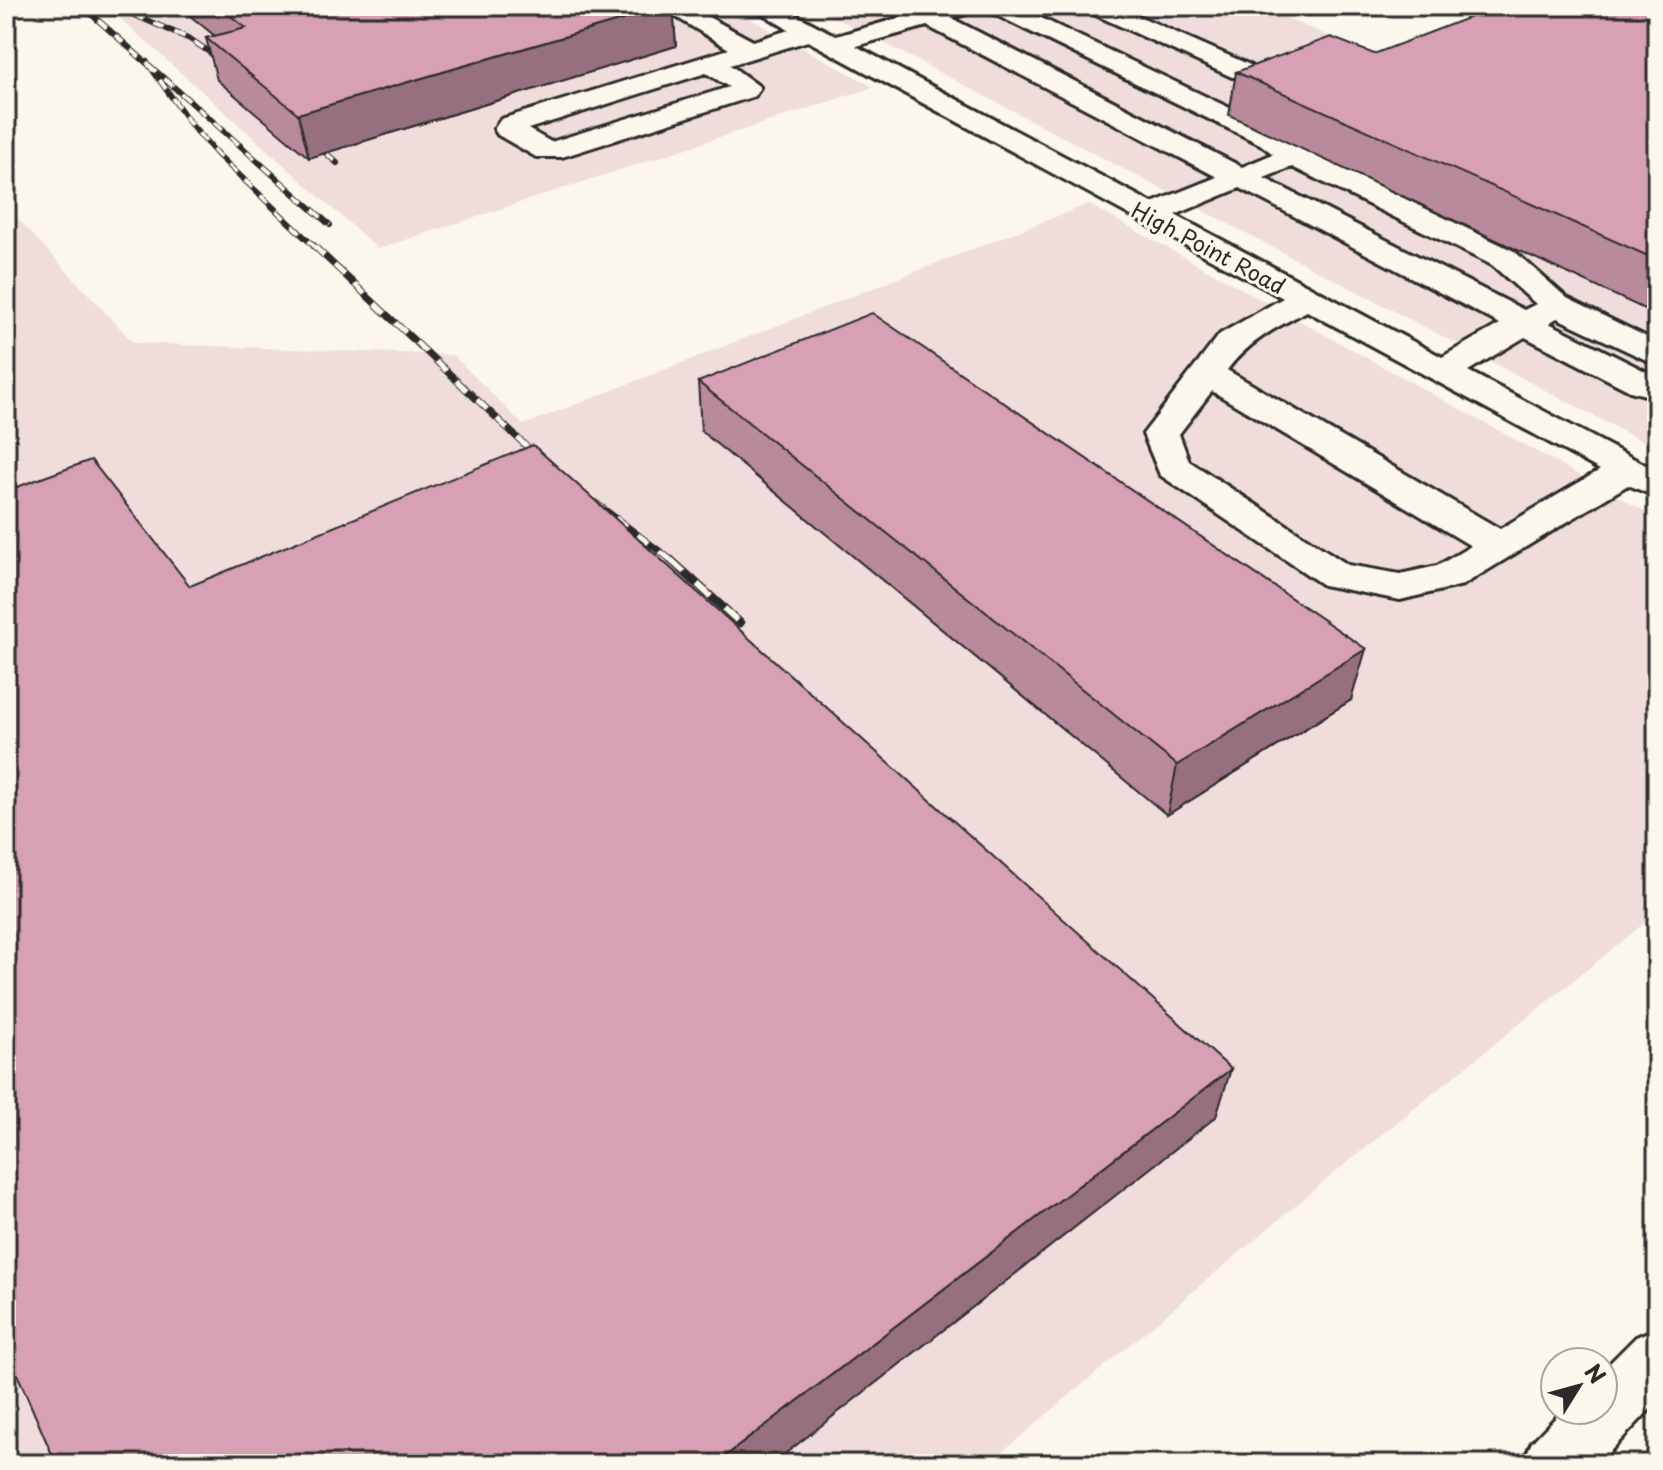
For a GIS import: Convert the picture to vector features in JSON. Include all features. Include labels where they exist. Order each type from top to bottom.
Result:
[{"type":"street","points":[[670,6],[749,49]]},
{"type":"street","name":"High Point Road","points":[[762,6],[1305,300],[1642,478]]},
{"type":"street","points":[[709,63],[747,87],[746,90],[552,151],[508,129],[511,125],[749,49],[929,17],[968,6]]},
{"type":"street","points":[[997,6],[1270,138],[1293,156],[1503,258],[1556,305],[1657,355]]},
{"type":"street","points":[[1096,6],[1241,71]]},
{"type":"street","points":[[929,17],[1642,384],[1657,388]]},
{"type":"street","points":[[1149,215],[1293,156]]},
{"type":"street","points":[[1305,300],[1256,324],[1232,341],[1161,434],[1173,467],[1337,576],[1400,587],[1449,576],[1500,546],[1642,478]]},
{"type":"street","points":[[1441,372],[1556,305]]},
{"type":"street","points":[[1207,373],[1500,546]]},
{"type":"street","points":[[1554,1464],[1657,1358]]},
{"type":"shaded area","points":[[106,6],[727,6],[874,87],[378,249]]},
{"type":"shaded area","points":[[1257,6],[1396,64],[1657,6],[1657,449],[817,8]]},
{"type":"shaded area","points":[[1088,204],[1657,518],[1657,913],[1333,1174],[988,1464],[6,1464],[6,206],[134,343],[453,355],[523,425]]},
{"type":"building","points":[[218,6],[670,6],[298,114],[206,38],[246,28]]},
{"type":"building","points":[[1499,6],[1657,6],[1657,260],[1236,72],[1331,37],[1374,54]]},
{"type":"building","points":[[872,313],[1366,649],[1177,765],[698,382]]},
{"type":"building","points":[[533,445],[1231,1069],[715,1464],[56,1464],[6,1348],[6,491],[91,460],[190,586]]},
{"type":"railway","points":[[82,6],[150,66]]},
{"type":"railway","points":[[114,6],[190,39],[227,64]]},
{"type":"railway","points":[[147,62],[150,66]]},
{"type":"railway","points":[[150,66],[330,225]]},
{"type":"railway","points":[[150,66],[192,126],[217,154],[316,248]]},
{"type":"railway","points":[[310,139],[337,163]]},
{"type":"railway","points":[[314,246],[542,461]]},
{"type":"railway","points":[[593,501],[674,562]]},
{"type":"railway","points":[[671,560],[740,623]]}]
